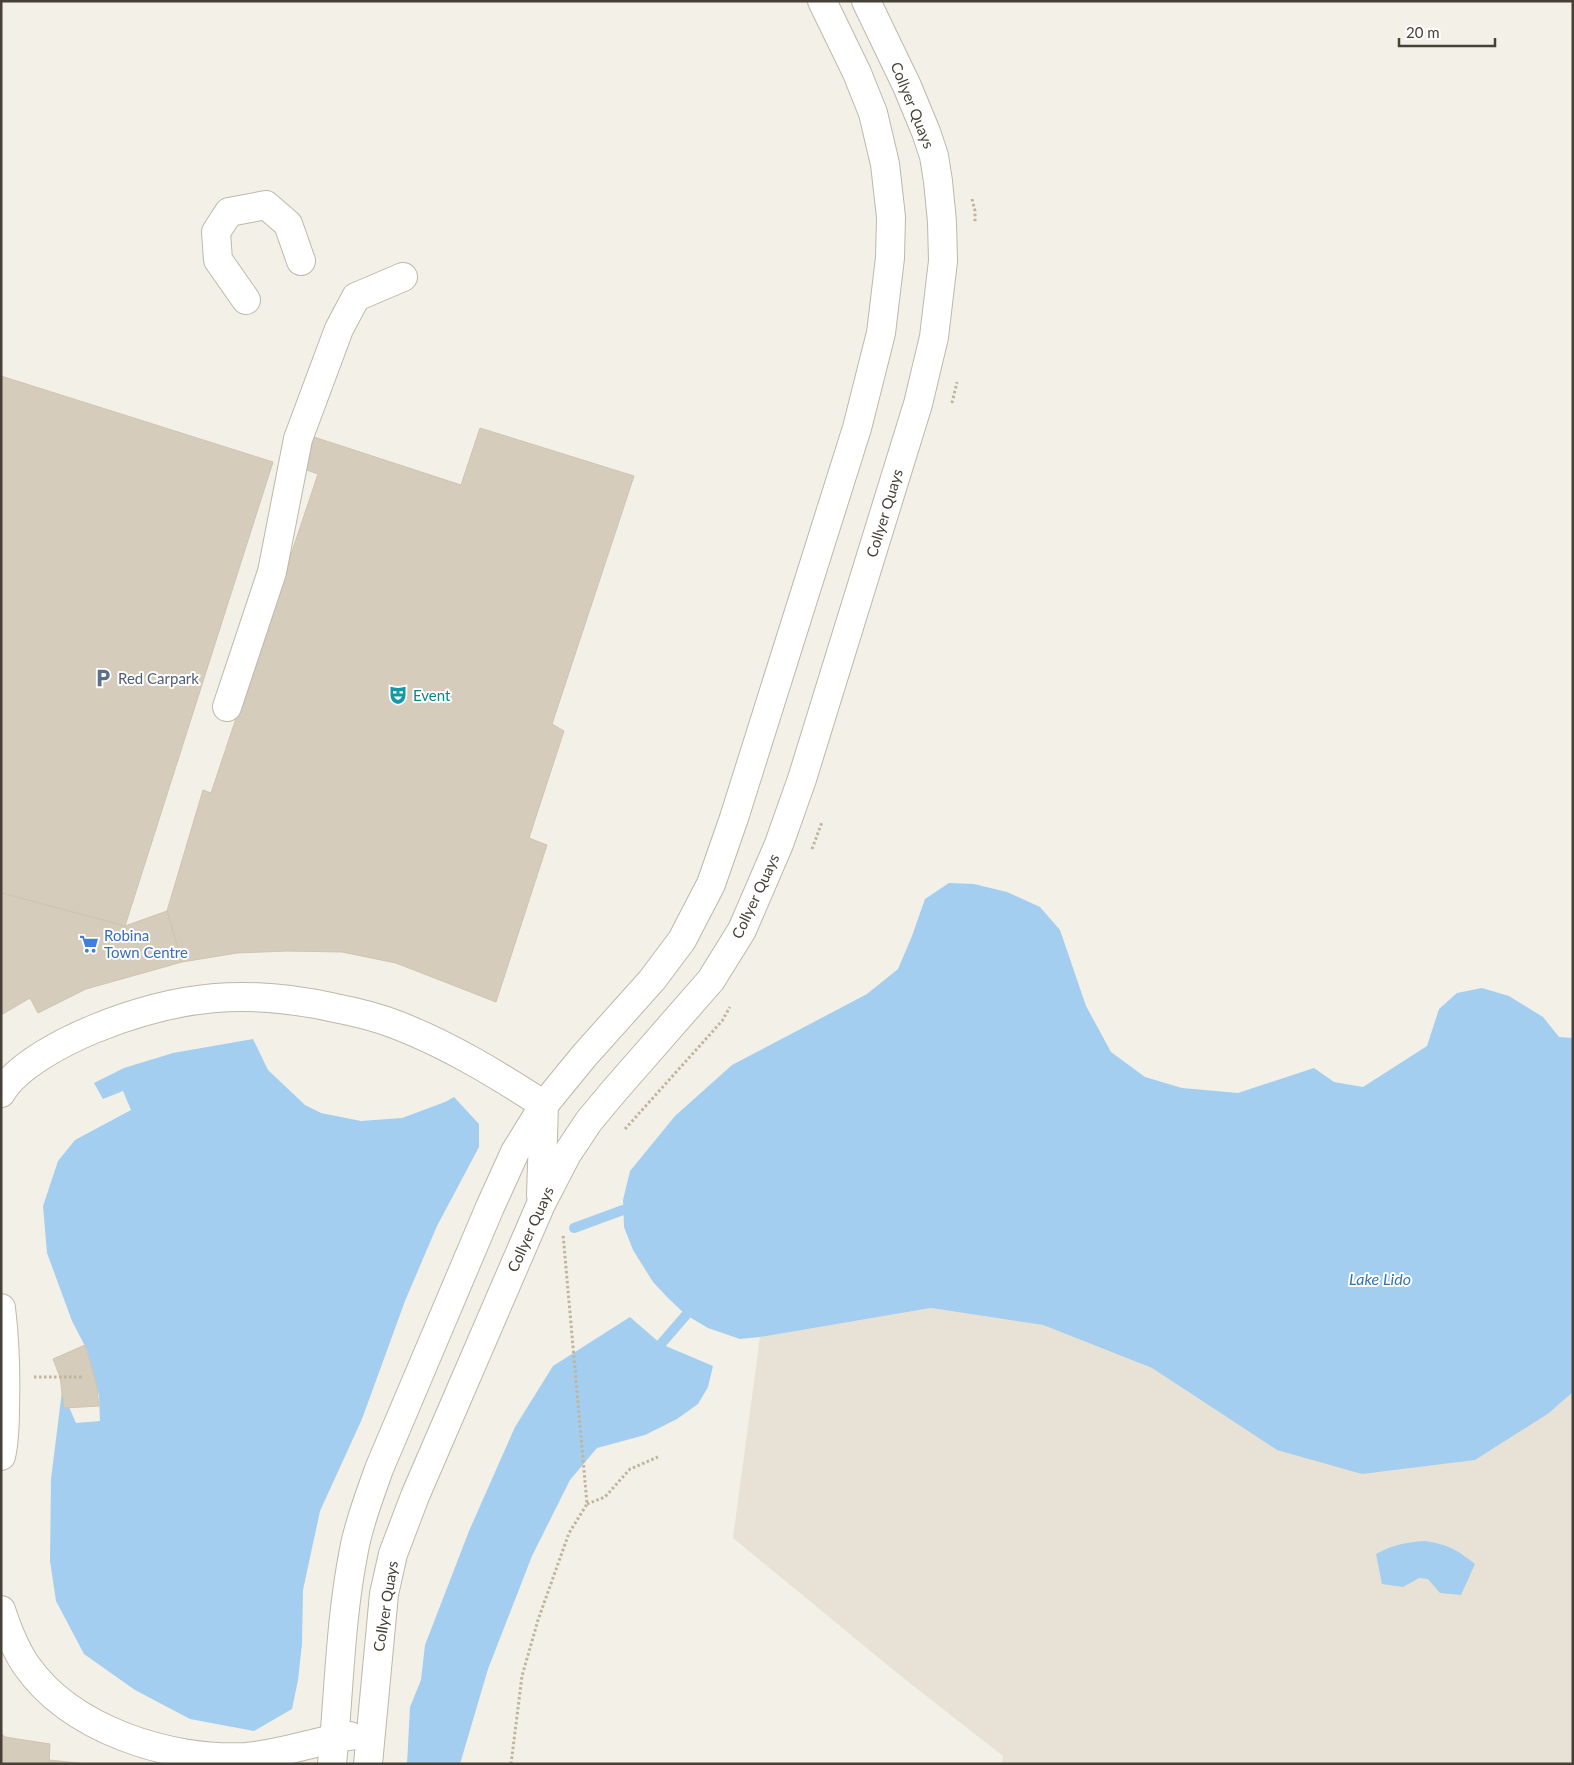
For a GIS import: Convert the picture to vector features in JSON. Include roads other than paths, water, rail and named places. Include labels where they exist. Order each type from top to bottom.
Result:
[{"type":"street","points":[[333,1751],[344,1619],[354,1549],[367,1504],[380,1469],[515,1152],[544,1105],[682,940],[710,884],[734,818],[857,428],[881,334],[890,258],[891,217],[885,164],[872,112],[857,73],[822,1]]},
{"type":"street","name":"Collyer Quays","points":[[368,1764],[384,1594],[393,1554],[415,1496],[541,1204],[567,1154],[589,1122],[711,980],[742,930],[779,844],[802,779],[918,404],[934,337],[942,261],[942,222],[938,181],[934,156],[926,132],[907,86],[866,1]]},
{"type":"street","points":[[246,300],[218,260],[216,232],[229,212],[266,205],[288,224],[301,260]]},
{"type":"street","points":[[226,707],[272,572],[298,439],[339,329],[356,297],[402,277]]},
{"type":"street","points":[[1,1093],[10,1081],[36,1060],[60,1045],[117,1020],[154,1008],[188,1001],[251,996],[305,1001],[361,1013],[398,1025],[462,1056],[544,1105]]},
{"type":"street","points":[[541,1204],[544,1105]]},
{"type":"street","points":[[1,1308],[6,1377],[5,1420],[1,1456]]},
{"type":"street","points":[[1,1610],[7,1627],[26,1665],[43,1685],[69,1708],[93,1723],[127,1738],[168,1749],[225,1757],[246,1757],[276,1753],[333,1751],[371,1732]]},
{"type":"water","name":"Lake Lido","points":[[949,883],[974,884],[1007,892],[1040,907],[1060,930],[1086,1006],[1111,1052],[1145,1077],[1182,1088],[1238,1093],[1314,1068],[1334,1082],[1363,1087],[1427,1046],[1439,1009],[1457,993],[1482,988],[1509,996],[1543,1017],[1559,1037],[1573,1038],[1573,1392],[1549,1413],[1475,1460],[1362,1474],[1277,1450],[1152,1368],[1043,1325],[931,1308],[740,1339],[708,1328],[686,1315],[653,1282],[633,1250],[624,1227],[623,1200],[630,1171],[675,1116],[732,1065],[867,994],[898,969],[925,899]]},
{"type":"water","points":[[253,1039],[268,1070],[305,1105],[321,1113],[361,1121],[402,1118],[454,1097],[479,1124],[479,1147],[437,1226],[405,1301],[362,1419],[320,1511],[303,1590],[302,1644],[298,1680],[292,1709],[254,1731],[190,1719],[135,1690],[84,1654],[56,1601],[50,1561],[51,1479],[62,1391],[76,1423],[100,1421],[99,1396],[87,1350],[72,1321],[47,1253],[43,1206],[58,1161],[75,1140],[131,1110],[123,1091],[103,1099],[94,1083],[124,1068],[173,1053]]},
{"type":"water","points":[[630,1317],[661,1344],[713,1366],[708,1387],[698,1404],[677,1419],[645,1435],[597,1448],[570,1480],[532,1556],[488,1669],[460,1764],[407,1764],[410,1707],[421,1680],[425,1645],[469,1531],[515,1427],[553,1366]]},
{"type":"water","points":[[1425,1541],[1452,1548],[1475,1564],[1461,1595],[1440,1593],[1428,1579],[1419,1578],[1403,1587],[1382,1584],[1376,1554],[1400,1544]]},
{"type":"waterway","points":[[574,1228],[623,1210]]},
{"type":"waterway","points":[[661,1344],[686,1315]]},
{"type":"place","name":"Red Carpark","points":[[103,678]]},
{"type":"place","name":"Event","points":[[398,695]]},
{"type":"place","name":"Robina Town Centre","points":[[89,944]]}]
